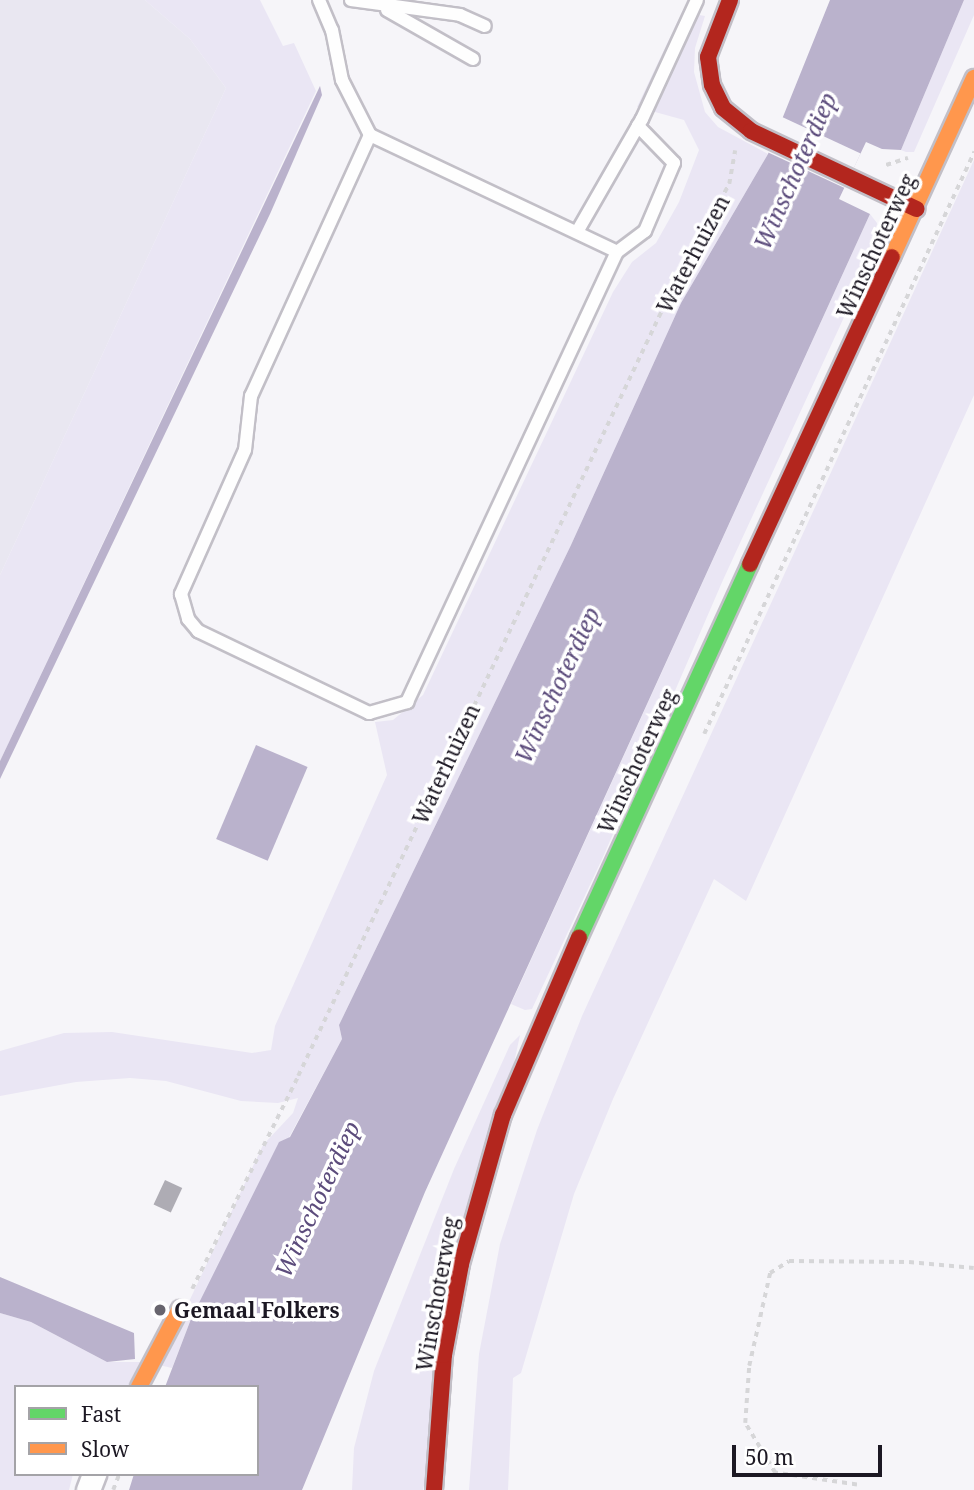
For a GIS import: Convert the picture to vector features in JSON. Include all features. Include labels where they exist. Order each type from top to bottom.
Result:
[{"type":"main road","points":[[730,0],[711,43],[709,72],[723,108],[751,131],[850,175],[917,209]]},
{"type":"main road","name":"Winschoterweg","points":[[434,1490],[444,1355],[456,1289],[468,1228],[503,1115],[544,1013],[917,209],[974,78]]},
{"type":"main road","points":[[140,1385],[180,1309]]},
{"type":"lane","points":[[319,0],[332,30],[342,80],[370,135],[617,252]]},
{"type":"lane","points":[[351,0],[384,8],[473,59]]},
{"type":"lane","points":[[577,232],[638,126],[697,0]]},
{"type":"lane","points":[[384,8],[460,15],[485,26]]},
{"type":"lane","points":[[370,135],[251,396],[245,450],[181,594],[188,619],[198,631],[369,713],[407,702],[617,252],[645,231],[674,163],[638,126]]},
{"type":"path","name":"Waterhuizen","points":[[180,1309],[298,1076],[672,289],[729,184],[737,142]]},
{"type":"path","points":[[700,742],[974,152]]},
{"type":"path","points":[[857,1485],[775,1473],[745,1423],[749,1366],[770,1273],[789,1261],[909,1262],[974,1268]]},
{"type":"shaded area","points":[[0,0],[145,0],[190,39],[226,88],[0,575]]},
{"type":"shaded area","points":[[145,0],[260,0],[283,46],[294,43],[316,91],[0,761],[0,575],[226,88],[190,39]]},
{"type":"shaded area","points":[[964,0],[974,0],[974,15],[914,152],[901,150]]},
{"type":"shaded area","points":[[682,12],[705,16],[695,48],[694,72],[705,112],[718,127],[768,154],[681,303],[571,545],[339,1025],[342,1039],[191,1319],[172,1368],[159,1365],[263,1145],[293,1113],[298,1098],[278,1103],[241,1101],[166,1081],[130,1078],[76,1082],[0,1096],[0,1051],[64,1033],[112,1032],[252,1053],[271,1050],[275,1026],[387,775],[375,722],[393,720],[423,695],[613,292],[632,262],[656,243],[679,202],[699,150],[684,120],[637,107]]},
{"type":"shaded area","points":[[974,160],[974,395],[746,901],[714,879],[613,1099],[574,1194],[521,1373],[513,1378],[508,1490],[469,1490],[479,1354],[500,1244],[537,1130],[582,1016]]},
{"type":"shaded area","points":[[870,214],[877,223],[876,242],[863,276],[723,580],[603,857],[532,1009],[525,1010],[511,1004]]},
{"type":"shaded area","points":[[520,1035],[423,1490],[352,1490],[354,1448],[374,1371],[454,1169],[510,1045]]},
{"type":"shaded area","points":[[0,1313],[31,1322],[107,1362],[147,1362],[134,1385],[14,1385],[14,1476],[72,1476],[69,1490],[0,1490]]},
{"type":"water","name":"Winschoterdiep","points":[[830,0],[964,0],[901,150],[882,149],[866,142],[839,199],[870,214],[425,1192],[302,1490],[129,1490],[133,1476],[259,1476],[259,1385],[166,1385],[191,1319],[279,1142],[290,1137],[342,1039],[339,1025],[571,545],[681,303],[768,154]]},
{"type":"water","points":[[320,86],[322,95],[270,214],[0,779],[0,761]]},
{"type":"water","points":[[256,745],[308,767],[268,861],[216,839]]},
{"type":"water","points":[[0,1277],[134,1333],[135,1359],[107,1362],[31,1322],[0,1313]]},
{"type":"pier","points":[[780,116],[861,154],[845,188],[764,150]]},
{"type":"building","points":[[165,1180],[182,1188],[171,1213],[154,1204]]},
{"type":"traffic: fast","points":[[579,938],[750,564]]},
{"type":"traffic: slow","points":[[892,257],[974,78]]},
{"type":"traffic: slow","points":[[140,1385],[180,1309]]},
{"type":"traffic: jam","points":[[730,0],[708,57],[712,85],[723,108],[751,131],[917,209]]},
{"type":"traffic: jam","points":[[750,564],[892,257]]},
{"type":"traffic: jam","points":[[434,1490],[444,1355],[461,1264],[503,1115],[579,938]]},
{"type":"place","name":"Gemaal Folkers","points":[[160,1310]]}]
